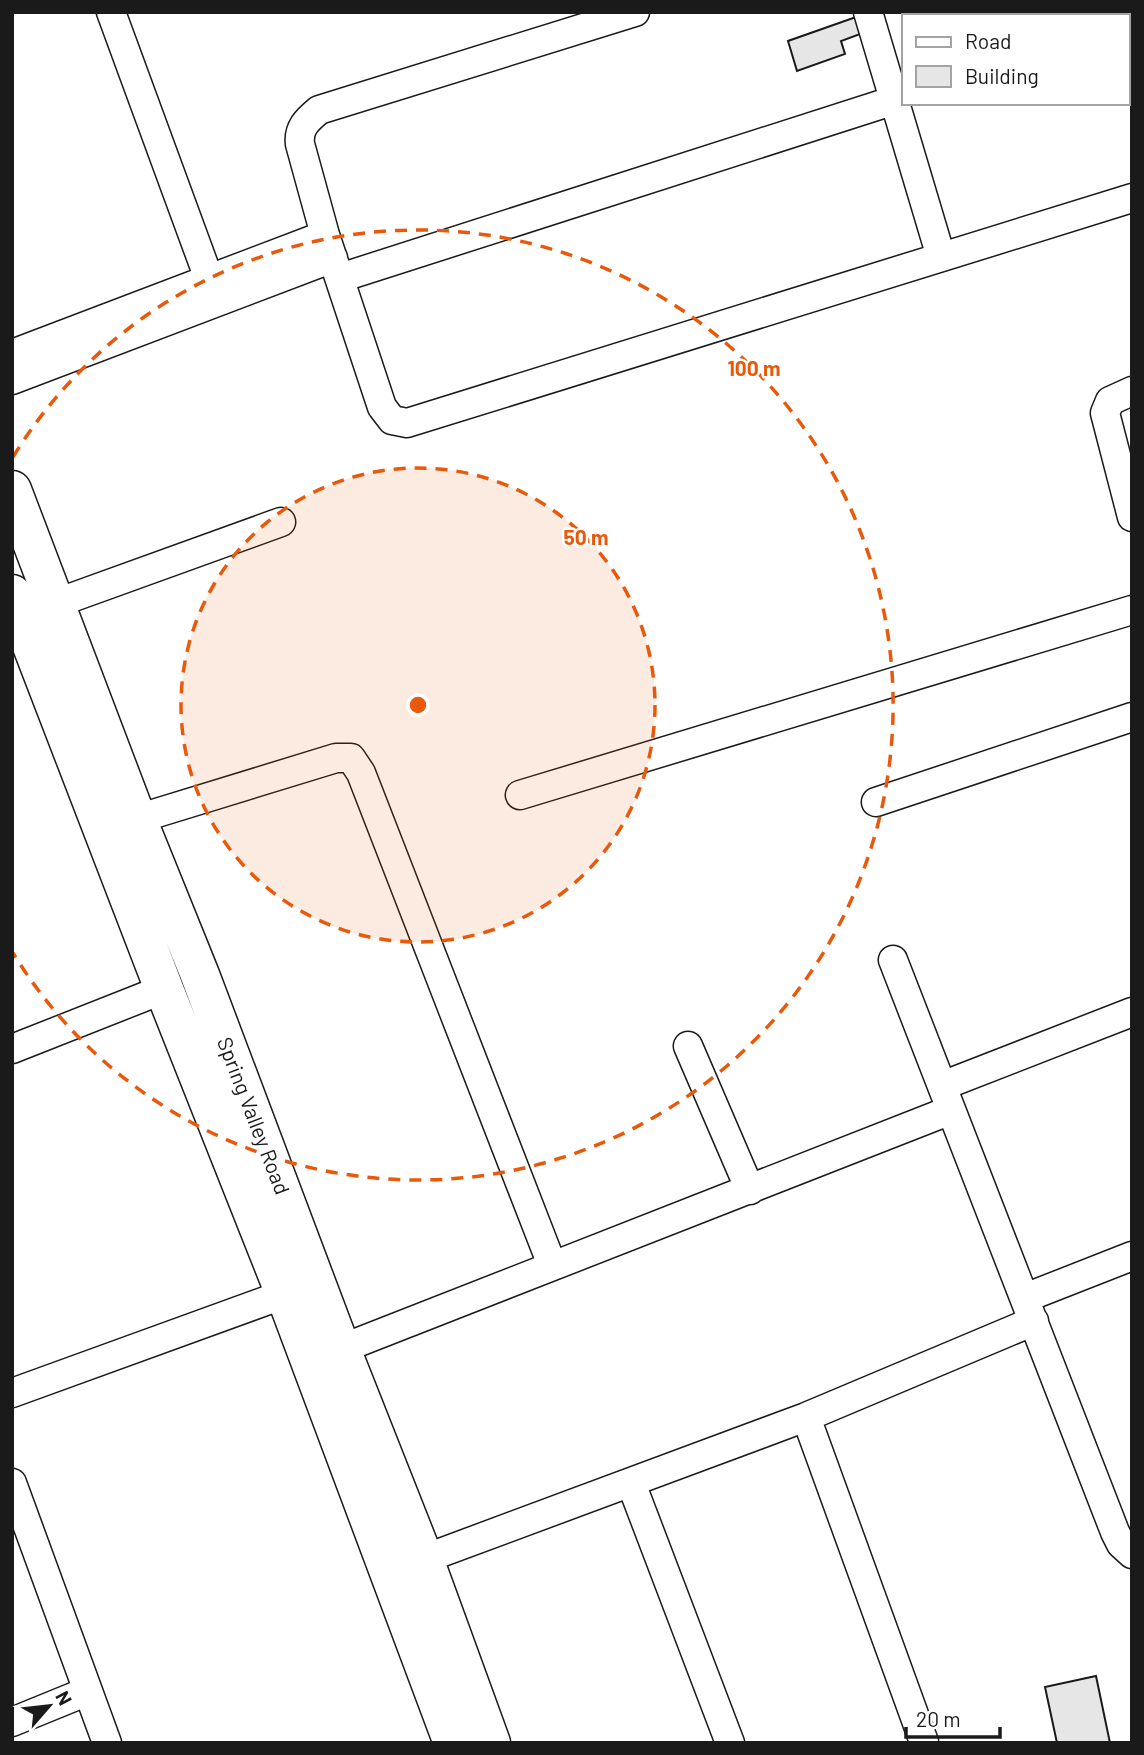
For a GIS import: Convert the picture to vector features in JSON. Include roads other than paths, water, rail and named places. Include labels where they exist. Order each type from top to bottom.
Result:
[{"type":"street","points":[[111,12],[209,279]]},
{"type":"street","points":[[635,12],[319,110],[308,119],[299,134],[333,257],[382,407],[392,420],[407,423],[1132,198]]},
{"type":"street","points":[[868,12],[941,257]]},
{"type":"street","points":[[12,380],[333,257],[895,100]]},
{"type":"street","points":[[12,354],[209,279],[333,257]]},
{"type":"street","points":[[1132,391],[1111,401],[1105,413],[1118,472],[1132,517]]},
{"type":"street","name":"Spring Valley Road","points":[[12,490],[21,536],[54,604],[200,975],[453,1743]]},
{"type":"street","points":[[54,604],[281,522]]},
{"type":"street","name":"Spring Valley Road","points":[[12,594],[164,989],[301,1288],[341,1349],[424,1559],[491,1743]]},
{"type":"street","points":[[520,795],[1132,610]]},
{"type":"street","points":[[876,802],[1132,717]]},
{"type":"street","points":[[137,819],[336,758],[351,758],[361,773],[552,1265]]},
{"type":"street","points":[[893,960],[1115,1532],[1121,1544],[1132,1554]]},
{"type":"street","points":[[12,1049],[164,989]]},
{"type":"street","points":[[341,1349],[750,1190],[1132,1012]]},
{"type":"street","points":[[688,1046],[750,1190]]},
{"type":"street","points":[[424,1559],[806,1417],[1030,1310],[1132,1256]]},
{"type":"street","points":[[12,1393],[301,1288]]},
{"type":"street","points":[[806,1417],[924,1741]]},
{"type":"street","points":[[12,1483],[107,1743]]},
{"type":"street","points":[[631,1483],[730,1743]]},
{"type":"street","points":[[12,1722],[88,1691]]}]
